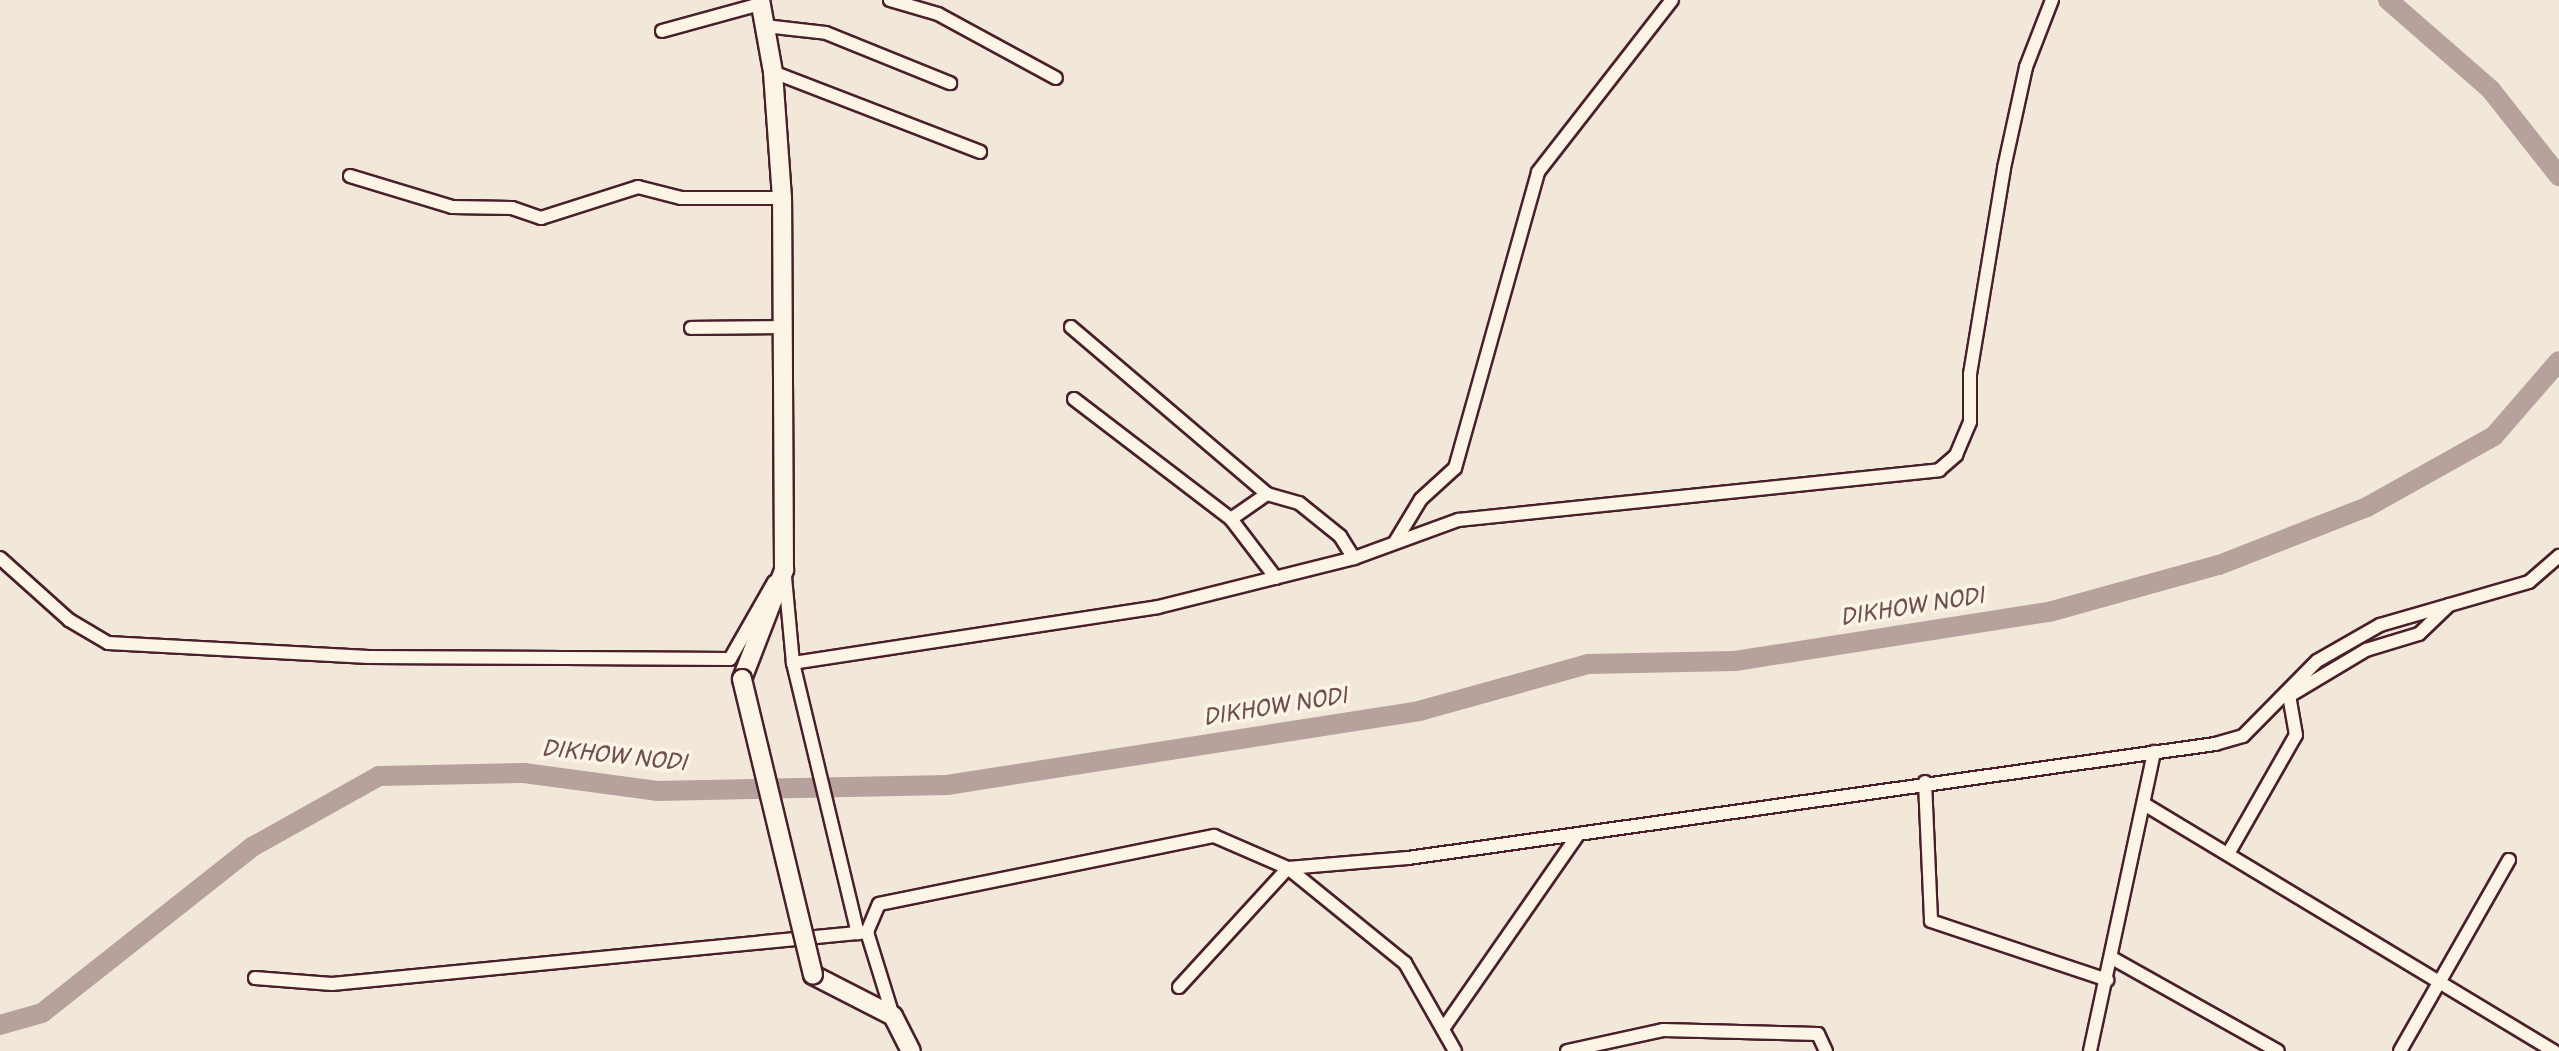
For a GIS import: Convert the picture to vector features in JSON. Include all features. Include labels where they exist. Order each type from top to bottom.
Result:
[{"type":"main road","points":[[760,2],[773,72],[782,198],[784,570],[742,679],[813,975],[893,1016],[911,1051]]},
{"type":"street","points":[[890,0],[938,14],[1056,78]]},
{"type":"street","points":[[1393,544],[1421,499],[1455,468],[1538,172],[1672,0]]},
{"type":"street","points":[[793,663],[1158,607],[1354,558],[1458,520],[1939,470],[1956,455],[1970,422],[1970,374],[2004,168],[2026,67],[2052,0]]},
{"type":"street","points":[[662,31],[760,2]]},
{"type":"street","points":[[765,26],[826,33],[950,83]]},
{"type":"street","points":[[773,72],[980,152]]},
{"type":"street","points":[[350,176],[452,207],[512,208],[541,218],[638,187],[681,198],[782,198]]},
{"type":"street","points":[[691,328],[781,327]]},
{"type":"street","points":[[1071,327],[1267,494],[1299,503],[1340,536],[1354,558]]},
{"type":"street","points":[[1074,399],[1231,519],[1276,578]]},
{"type":"street","points":[[1231,519],[1267,494]]},
{"type":"street","points":[[1179,987],[1288,868],[1577,836],[1925,782],[2154,752],[2243,736],[2317,661],[2380,625],[2529,582],[2559,556]]},
{"type":"street","points":[[0,558],[69,620],[108,643],[566,662],[730,659],[760,599],[784,570]]},
{"type":"street","points":[[784,570],[793,663],[807,708],[854,919],[893,1016]]},
{"type":"street","points":[[2228,854],[2296,735],[2289,696],[2366,650],[2419,634],[2449,605]]},
{"type":"street","points":[[2090,1051],[2154,752]]},
{"type":"street","points":[[1925,782],[1931,921],[2107,980]]},
{"type":"street","points":[[2144,804],[2554,1051]]},
{"type":"street","points":[[862,933],[879,904],[1214,836],[1288,868],[1405,963],[1455,1051]]},
{"type":"street","points":[[1443,1029],[1577,836]]},
{"type":"street","points":[[2400,1051],[2442,984],[2509,860]]},
{"type":"street","points":[[255,978],[332,984],[862,933]]},
{"type":"street","points":[[2112,958],[2278,1051]]},
{"type":"street","points":[[1567,1051],[1663,1030],[1818,1034],[1826,1051]]},
{"type":"waterway","name":"DIKHOW NODI","points":[[2388,0],[2491,90],[2559,176]]},
{"type":"waterway","name":"DIKHOW NODI","points":[[0,1025],[42,1013],[252,847],[379,776],[524,773],[657,791],[947,785],[1419,711],[1589,664],[1735,661],[2049,612],[2219,565],[2367,507],[2494,436],[2559,361]]}]
